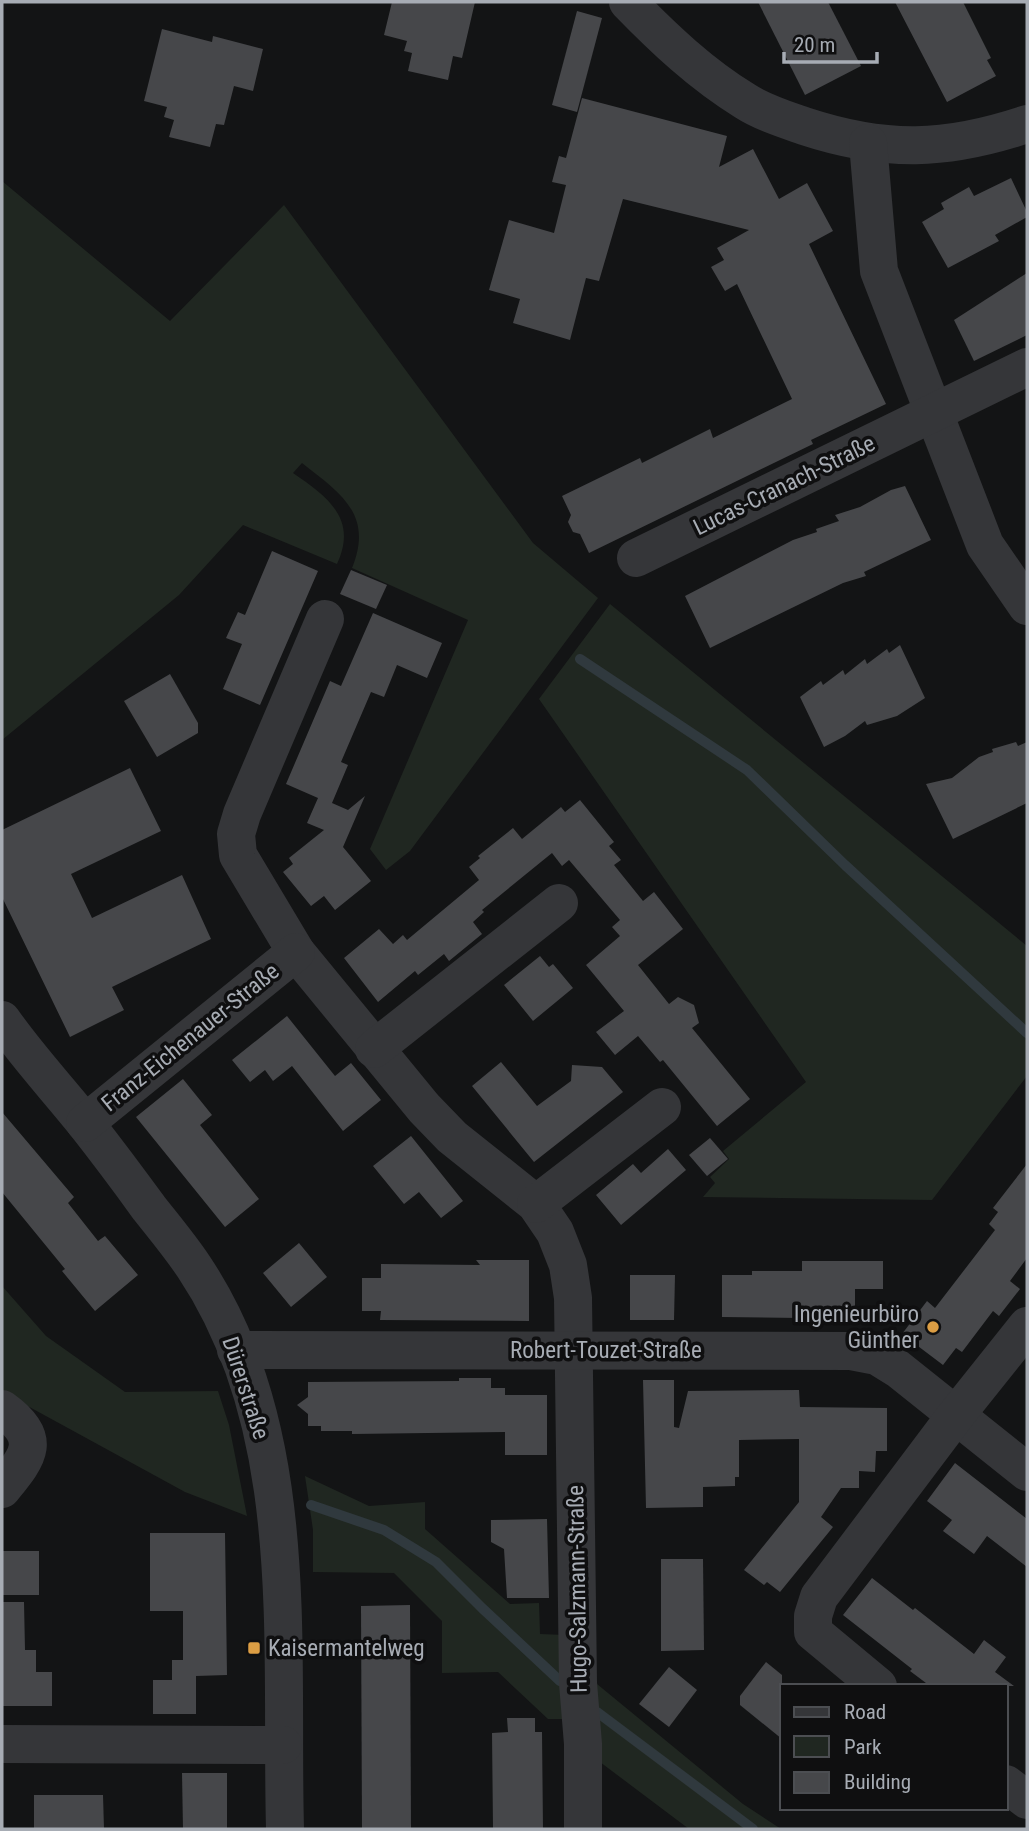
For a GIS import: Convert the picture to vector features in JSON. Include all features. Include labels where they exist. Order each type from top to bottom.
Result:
[{"type":"street","points":[[628,2],[660,35],[709,76],[748,103],[786,120],[831,135],[868,144],[925,146],[960,142],[1027,124]]},
{"type":"street","points":[[868,144],[878,271],[985,545],[1027,606]]},
{"type":"street","name":"Lucas-Cranach-Straße","points":[[636,558],[1027,367]]},
{"type":"street","name":"Franz-Eichenauer-Straße","points":[[325,619],[236,834],[238,855],[296,952],[424,1108],[452,1137],[536,1204],[555,1233],[568,1265],[573,1298],[572,1349]]},
{"type":"street","points":[[374,1049],[559,903]]},
{"type":"street","name":"Franz-Eichenauer-Straße","points":[[85,1122],[296,952]]},
{"type":"street","name":"Dürerstraße","points":[[2,1020],[22,1049],[85,1122],[194,1266],[215,1302],[236,1350],[258,1415],[270,1464],[279,1526],[285,1829]]},
{"type":"street","points":[[536,1204],[663,1107]]},
{"type":"street","points":[[876,1684],[813,1633],[813,1616],[819,1597],[956,1415],[1027,1326]]},
{"type":"street","name":"Hugo-Salzmann-Straße","points":[[572,1349],[583,1829]]},
{"type":"street","name":"Robert-Touzet-Straße","points":[[236,1350],[851,1351],[877,1356],[898,1369],[1027,1472]]},
{"type":"street","points":[[2,1409],[15,1418],[29,1442],[26,1459],[2,1489]]},
{"type":"street","points":[[2,1744],[283,1745]]},
{"type":"street","points":[[1008,1786],[1027,1800]]},
{"type":"green space","points":[[2,181],[170,321],[284,205],[533,543],[598,598],[410,851],[386,870],[370,849],[468,620],[352,568],[358,549],[359,533],[350,506],[329,484],[302,463],[293,473],[328,500],[342,522],[343,548],[337,564],[243,525],[179,595],[2,740]]},
{"type":"green space","points":[[610,604],[1027,946],[1027,1076],[932,1200],[703,1197],[715,1183],[710,1177],[729,1159],[723,1151],[806,1082],[539,699]]},
{"type":"green space","points":[[2,1286],[46,1336],[125,1392],[218,1391],[229,1425],[247,1516],[185,1492],[2,1392]]},
{"type":"green space","points":[[305,1476],[369,1506],[425,1502],[425,1529],[510,1604],[539,1603],[540,1634],[565,1635],[569,1719],[548,1719],[498,1672],[442,1673],[442,1621],[394,1573],[313,1572],[313,1530]]},
{"type":"green space","points":[[597,1684],[743,1804],[781,1829],[689,1829],[596,1759]]},
{"type":"building","points":[[392,2],[475,2],[462,58],[453,56],[448,80],[408,71],[412,53],[404,51],[407,41],[384,35]]},
{"type":"building","points":[[758,2],[828,2],[861,66],[805,95]]},
{"type":"building","points":[[895,2],[963,2],[991,58],[987,60],[996,76],[947,102]]},
{"type":"building","points":[[577,11],[602,18],[577,112],[552,105]]},
{"type":"building","points":[[162,29],[212,42],[213,36],[263,49],[253,91],[234,86],[224,125],[216,124],[210,147],[169,137],[174,120],[164,117],[167,107],[144,101]]},
{"type":"building","points":[[582,98],[727,136],[719,167],[753,149],[779,199],[807,183],[833,231],[809,244],[886,404],[811,440],[813,444],[589,553],[580,534],[573,532],[568,522],[571,515],[562,496],[640,458],[642,463],[710,429],[713,438],[792,399],[737,284],[725,291],[711,267],[724,260],[717,248],[749,230],[623,199],[599,281],[586,278],[570,340],[513,323],[520,299],[489,290],[509,220],[554,233],[566,185],[552,182],[559,156],[566,158]]},
{"type":"building","points":[[1011,178],[1027,217],[995,235],[999,241],[948,268],[922,222],[944,209],[941,203],[969,187],[974,196]]},
{"type":"building","points":[[1027,273],[1027,335],[974,361],[954,320]]},
{"type":"building","points":[[905,486],[931,540],[864,572],[866,576],[843,583],[710,648],[685,596],[793,540],[839,521],[835,515],[860,507],[891,490]]},
{"type":"building","points":[[272,551],[318,571],[260,705],[223,689],[242,644],[226,638],[238,612],[245,615]]},
{"type":"building","points":[[351,570],[387,585],[376,609],[340,594]]},
{"type":"building","points":[[373,613],[442,643],[427,678],[397,665],[384,697],[371,692],[341,762],[348,765],[332,803],[348,810],[365,796],[343,847],[371,881],[335,910],[324,896],[311,906],[283,872],[293,864],[289,858],[324,830],[307,823],[318,798],[286,784],[330,681],[341,686]]},
{"type":"building","points":[[900,645],[925,698],[897,716],[867,725],[865,721],[824,747],[800,697],[821,681],[823,685],[843,670],[845,675],[865,659],[867,664],[887,649],[889,653]]},
{"type":"building","points":[[170,674],[198,723],[198,733],[157,757],[124,701]]},
{"type":"building","points":[[1016,742],[1018,746],[1027,742],[1027,803],[953,839],[926,784],[952,778],[979,757],[993,752],[992,749]]},
{"type":"building","points":[[130,768],[161,831],[71,874],[92,918],[182,875],[211,939],[112,987],[124,1010],[70,1037],[2,897],[2,830]]},
{"type":"building","points":[[580,800],[614,842],[609,846],[621,860],[614,865],[643,901],[654,892],[683,929],[638,965],[669,1004],[678,997],[694,1005],[699,1023],[692,1028],[750,1099],[717,1126],[663,1060],[660,1062],[638,1036],[615,1055],[596,1032],[624,1011],[586,965],[620,936],[612,927],[620,920],[569,860],[562,866],[552,853],[482,910],[484,912],[473,922],[482,934],[449,961],[444,954],[418,975],[415,971],[378,1002],[344,958],[379,929],[393,944],[403,935],[407,940],[479,880],[469,867],[480,858],[478,856],[513,828],[522,839],[561,807],[565,812]]},
{"type":"building","points":[[540,956],[549,967],[553,964],[573,988],[533,1021],[504,985]]},
{"type":"building","points":[[287,1016],[335,1076],[351,1063],[381,1100],[343,1131],[292,1066],[273,1081],[265,1070],[250,1082],[232,1060]]},
{"type":"building","points":[[501,1062],[537,1106],[571,1081],[572,1065],[602,1067],[623,1092],[534,1162],[472,1086]]},
{"type":"building","points":[[183,1079],[212,1115],[200,1125],[259,1199],[225,1227],[136,1117]]},
{"type":"building","points":[[2,1112],[74,1197],[68,1203],[98,1241],[105,1236],[138,1275],[95,1311],[62,1271],[65,1269],[2,1192]]},
{"type":"building","points":[[411,1136],[463,1201],[441,1218],[419,1192],[404,1204],[373,1166]]},
{"type":"building","points":[[710,1138],[728,1159],[707,1176],[689,1155]]},
{"type":"building","points":[[668,1149],[686,1170],[621,1225],[596,1195],[633,1164],[641,1173]]},
{"type":"building","points":[[1027,1164],[1027,1258],[1010,1281],[1020,1289],[999,1316],[993,1311],[962,1352],[956,1348],[943,1365],[902,1334],[927,1301],[935,1308],[995,1230],[989,1224],[998,1212],[993,1208]]},
{"type":"building","points":[[299,1243],[327,1277],[291,1307],[263,1273]]},
{"type":"building","points":[[476,1260],[529,1260],[529,1321],[380,1320],[381,1311],[362,1311],[362,1278],[381,1278],[381,1264],[480,1265]]},
{"type":"building","points":[[802,1261],[883,1261],[883,1289],[855,1289],[855,1323],[801,1323],[801,1318],[722,1317],[722,1275],[752,1275],[752,1271],[802,1271]]},
{"type":"building","points":[[630,1275],[675,1275],[674,1320],[630,1320]]},
{"type":"building","points":[[459,1378],[491,1378],[491,1388],[505,1388],[505,1395],[547,1395],[547,1455],[505,1455],[505,1432],[352,1434],[352,1431],[321,1431],[321,1426],[308,1426],[308,1414],[297,1405],[308,1397],[308,1382],[459,1381]]},
{"type":"building","points":[[643,1380],[674,1380],[674,1427],[679,1428],[688,1391],[799,1390],[800,1407],[887,1408],[887,1451],[876,1451],[875,1472],[859,1471],[859,1488],[841,1488],[821,1517],[833,1527],[780,1592],[767,1582],[764,1585],[744,1570],[799,1502],[799,1439],[739,1440],[739,1477],[735,1477],[735,1486],[703,1487],[703,1507],[646,1508]]},
{"type":"building","points":[[955,1463],[1027,1519],[1027,1567],[987,1536],[974,1554],[943,1531],[952,1520],[927,1501]]},
{"type":"building","points":[[547,1519],[549,1598],[507,1598],[504,1549],[491,1542],[491,1520]]},
{"type":"building","points":[[150,1533],[225,1533],[227,1675],[196,1676],[196,1714],[153,1714],[153,1680],[172,1680],[172,1660],[183,1660],[183,1611],[150,1611]]},
{"type":"building","points":[[2,1551],[39,1551],[39,1595],[2,1595]]},
{"type":"building","points":[[661,1559],[703,1559],[704,1650],[661,1651]]},
{"type":"building","points":[[872,1578],[974,1654],[984,1640],[1006,1657],[995,1672],[1014,1686],[927,1684],[843,1615]]},
{"type":"building","points":[[2,1602],[24,1602],[25,1650],[36,1650],[36,1672],[52,1672],[52,1706],[2,1706]]},
{"type":"building","points":[[410,1605],[411,1829],[362,1829],[361,1606]]},
{"type":"building","points":[[766,1662],[782,1675],[780,1737],[740,1705],[740,1696]]},
{"type":"building","points":[[669,1667],[697,1690],[669,1727],[639,1704]]},
{"type":"building","points":[[507,1718],[535,1718],[535,1732],[542,1732],[543,1829],[493,1829],[492,1733],[508,1732]]},
{"type":"building","points":[[182,1773],[227,1773],[227,1829],[183,1829]]},
{"type":"building","points":[[34,1795],[103,1795],[104,1829],[34,1829]]},
{"type":"waterway","points":[[580,659],[747,770],[845,865],[1027,1033]]},
{"type":"waterway","points":[[311,1505],[384,1530],[436,1562],[560,1681]]},
{"type":"waterway","points":[[597,1712],[753,1829]]},
{"type":"place","name":"Ingenieurbüro Günther","points":[[933,1327]]},
{"type":"place","name":"Kaisermantelweg","points":[[254,1648]]}]
